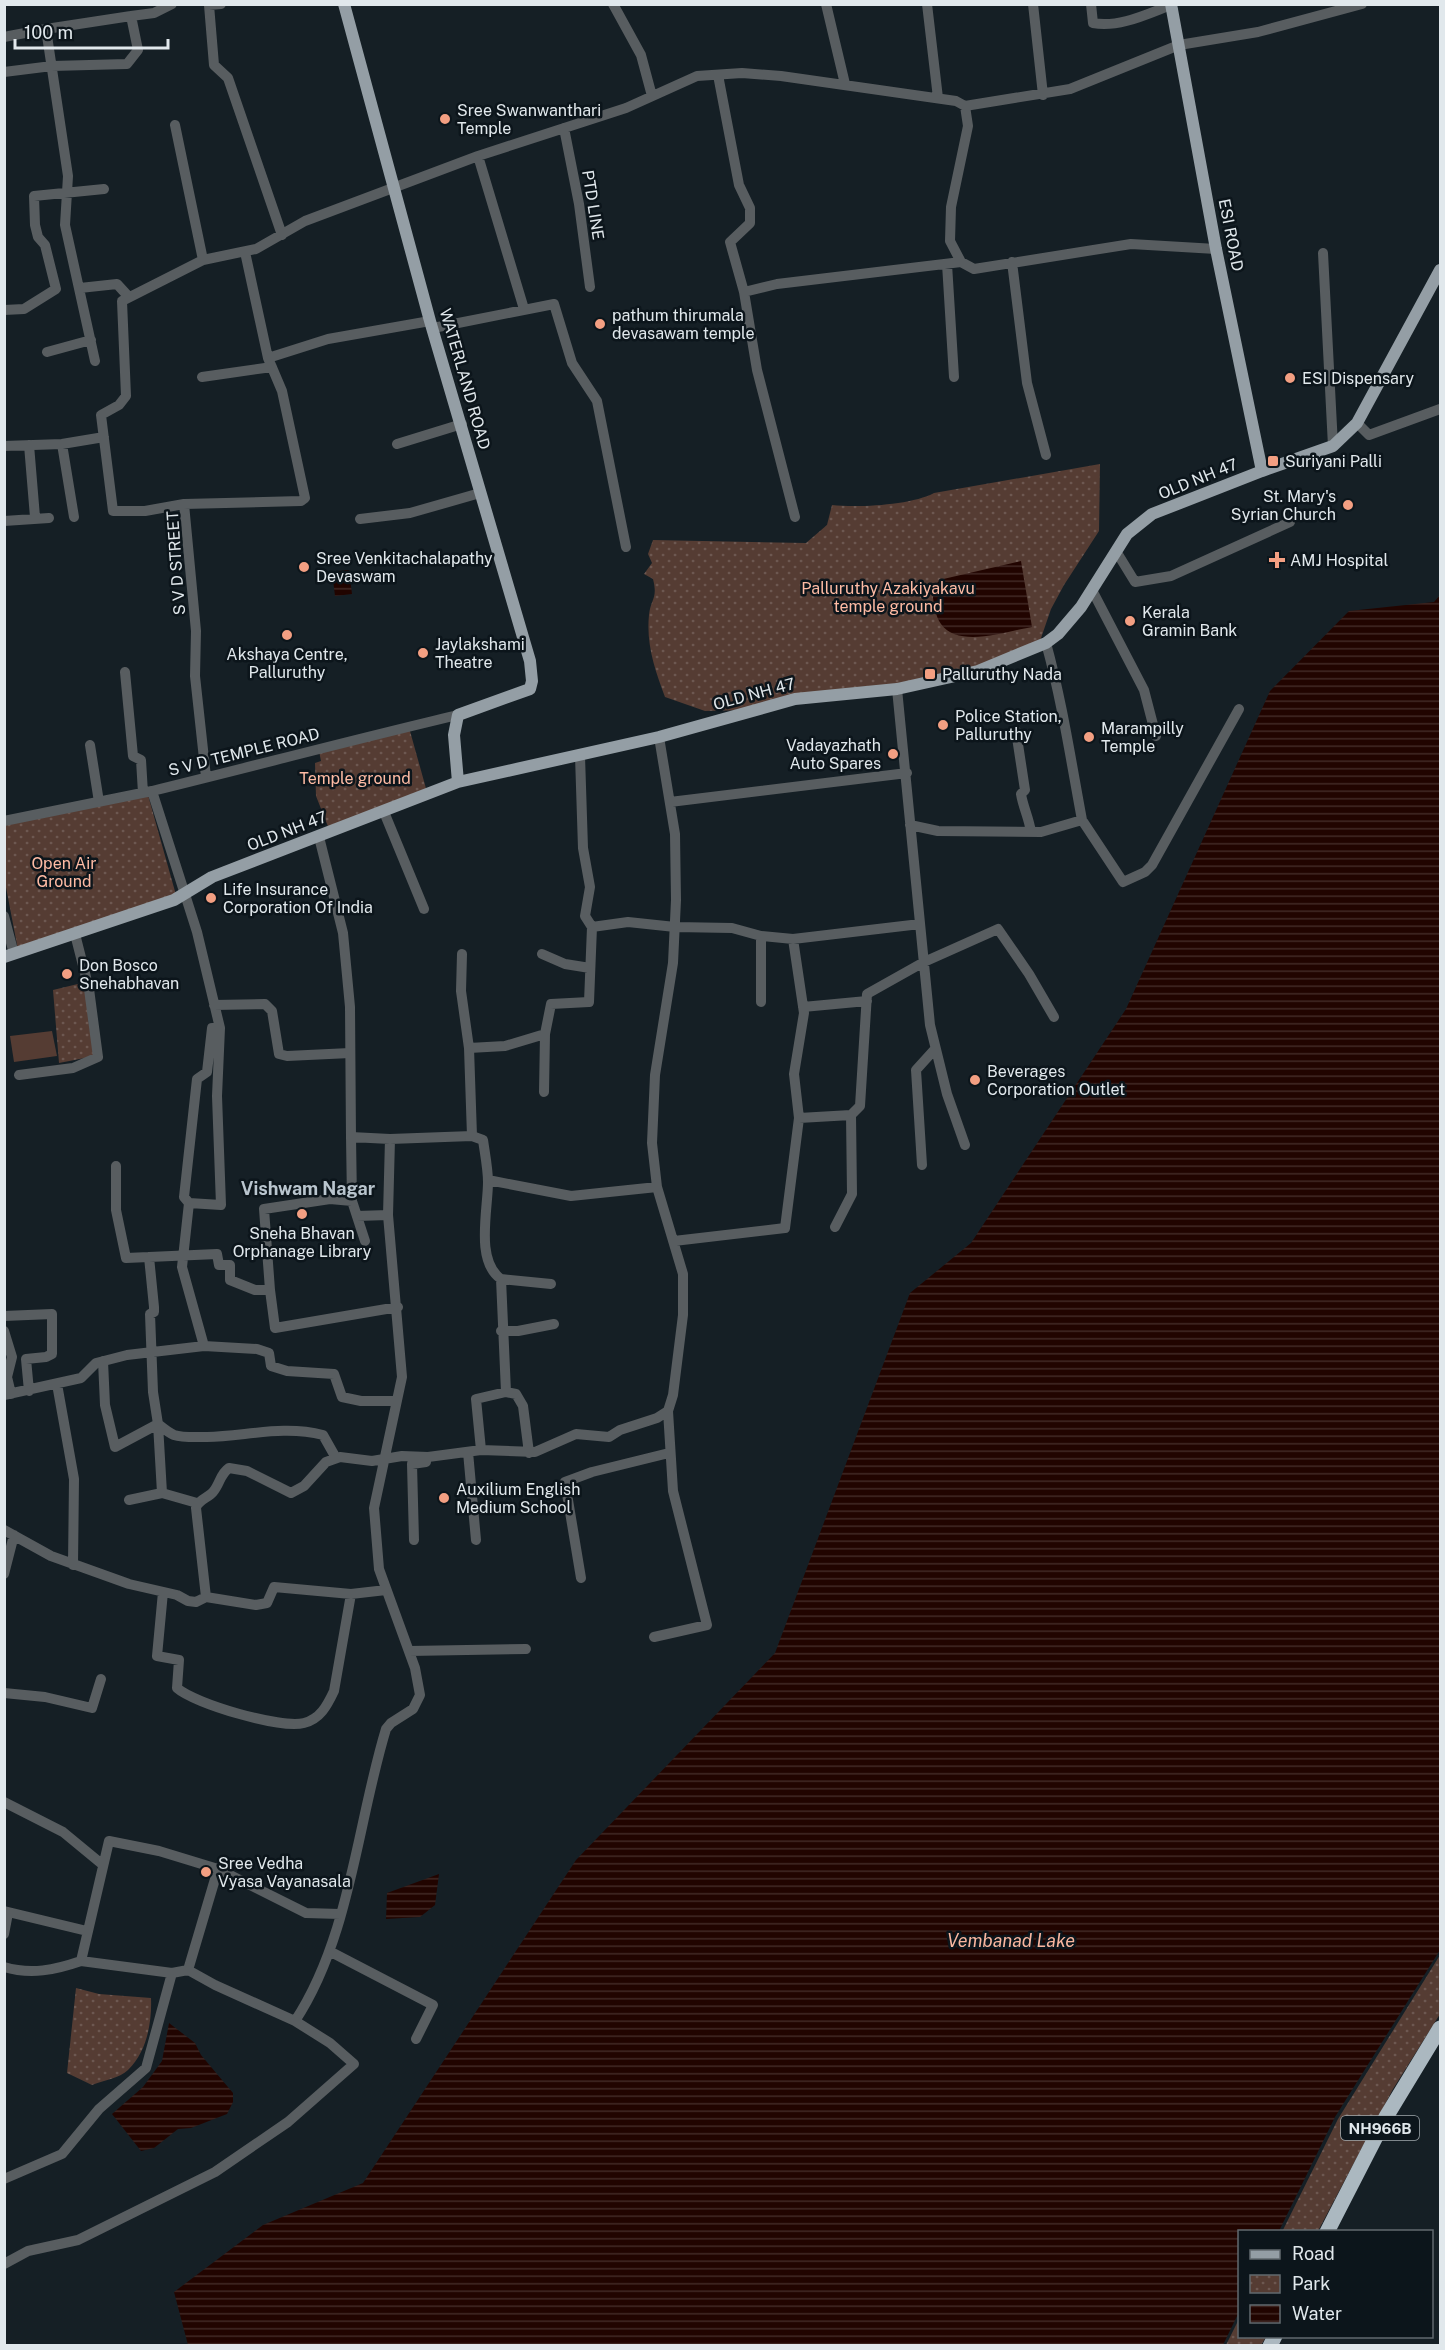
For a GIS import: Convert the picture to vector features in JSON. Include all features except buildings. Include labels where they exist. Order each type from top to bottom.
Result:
[{"type":"highway","name":"NH966B","points":[[1328,2230],[1386,2117],[1440,2028]]},
{"type":"main road","name":"WATERLAND ROAD","points":[[344,4],[431,325],[530,661],[532,681],[530,689],[458,715]]},
{"type":"main road","name":"ESI ROAD","points":[[1171,5],[1216,249],[1262,471]]},
{"type":"main road","name":"OLD NH 47","points":[[9,956],[174,900],[212,877],[458,782],[659,737],[795,699],[897,689],[978,671],[1046,643],[1058,634],[1092,590],[1127,534],[1152,514],[1333,446],[1357,423],[1440,270]]},
{"type":"main road","points":[[458,715],[454,735],[458,782]]},
{"type":"street","points":[[4,37],[154,13],[172,4]]},
{"type":"street","points":[[221,4],[204,5],[214,65],[228,78],[282,235]]},
{"type":"street","points":[[614,4],[641,55],[651,96]]},
{"type":"street","points":[[826,4],[845,84]]},
{"type":"street","points":[[927,4],[938,98]]},
{"type":"street","points":[[1033,4],[1043,95]]},
{"type":"street","points":[[1091,4],[1093,23],[1098,24],[1123,22],[1171,5]]},
{"type":"street","points":[[184,504],[145,511],[114,511],[100,415],[119,405],[126,396],[120,307],[122,301],[203,260],[245,252],[282,235],[304,221],[393,190],[478,156],[626,108],[697,76],[752,74],[845,84],[956,101],[965,106],[1043,95],[1095,80],[1179,45],[1258,32],[1362,4]]},
{"type":"street","points":[[4,72],[52,66],[128,64],[138,50],[131,16]]},
{"type":"street","points":[[46,29],[68,176],[64,225],[95,361]]},
{"type":"street","points":[[718,75],[740,185],[750,208],[750,224],[730,242],[744,292],[758,370],[795,517]]},
{"type":"street","points":[[965,106],[968,126],[951,207],[950,241],[961,262],[974,269],[1131,244],[1216,249]]},
{"type":"street","points":[[175,125],[203,260]]},
{"type":"street","name":"PTD LINE","points":[[564,128],[579,204],[590,287]]},
{"type":"street","points":[[478,156],[524,309]]},
{"type":"street","points":[[4,310],[24,309],[56,290],[45,245],[38,237],[35,225],[34,196],[104,189]]},
{"type":"street","name":"S V D STREET","points":[[206,777],[195,676],[196,631],[184,504],[301,501],[305,498],[282,391],[270,362],[245,252]]},
{"type":"street","points":[[1323,252],[1333,446]]},
{"type":"street","points":[[744,292],[777,284],[961,262]]},
{"type":"street","points":[[1012,262],[1027,383],[1046,455]]},
{"type":"street","points":[[947,264],[954,377]]},
{"type":"street","points":[[80,288],[117,284],[128,296]]},
{"type":"street","points":[[202,377],[270,362],[328,339],[431,325],[554,304],[572,363],[597,401],[626,547]]},
{"type":"street","points":[[47,352],[91,340]]},
{"type":"street","points":[[1357,423],[1369,435],[1440,409]]},
{"type":"street","points":[[397,444],[462,424]]},
{"type":"street","points":[[4,446],[62,444],[104,437]]},
{"type":"street","points":[[62,444],[74,517]]},
{"type":"street","points":[[29,445],[35,517]]},
{"type":"street","points":[[360,519],[410,513],[480,493]]},
{"type":"street","points":[[4,522],[35,517],[49,518]]},
{"type":"street","points":[[1116,551],[1135,582],[1171,576],[1290,522]]},
{"type":"street","points":[[1092,590],[1144,690],[1156,736]]},
{"type":"street","points":[[1046,643],[1061,695],[1065,735],[1082,820],[1123,882],[1145,872],[1152,865],[1239,709]]},
{"type":"street","points":[[124,672],[133,756],[141,760],[148,792],[197,932],[220,1028],[218,1096],[221,1205],[189,1203]]},
{"type":"street","points":[[897,689],[930,1025],[935,1049],[965,1145]]},
{"type":"street","name":"S V D TEMPLE ROAD","points":[[4,821],[148,792],[344,741],[458,715]]},
{"type":"street","points":[[1016,731],[1025,790],[1021,794],[1023,806],[1028,812],[1031,832]]},
{"type":"street","points":[[654,1638],[707,1625],[673,1491],[668,1411],[673,1395],[683,1315],[683,1274],[657,1187],[652,1143],[656,1075],[673,963],[675,927],[675,834],[659,737]]},
{"type":"street","points":[[90,745],[99,802]]},
{"type":"street","points":[[544,1092],[545,1034],[550,1004],[589,1002],[592,927],[585,916],[590,887],[583,848],[580,756]]},
{"type":"street","points":[[670,802],[907,773]]},
{"type":"street","points":[[384,812],[424,909]]},
{"type":"street","points":[[910,825],[938,831],[1031,832],[1082,820]]},
{"type":"street","points":[[319,837],[343,933],[350,1008],[352,1201],[365,1242]]},
{"type":"street","points":[[4,916],[9,956]]},
{"type":"street","points":[[592,927],[628,922],[675,927],[732,928],[761,936],[793,939],[920,924]]},
{"type":"street","points":[[799,1118],[851,1114],[860,1106],[867,994],[924,962],[998,929],[1029,974],[1054,1017]]},
{"type":"street","points":[[18,1075],[73,1068],[98,1057],[89,989],[75,934]]},
{"type":"street","points":[[761,936],[761,1002]]},
{"type":"street","points":[[674,1241],[785,1228],[799,1118],[794,1074],[803,1007],[793,939]]},
{"type":"street","points":[[462,954],[461,991],[469,1047],[472,1136]]},
{"type":"street","points":[[542,954],[565,964],[590,968]]},
{"type":"street","points":[[803,1007],[867,1001]]},
{"type":"street","points":[[214,1005],[265,1004],[272,1011],[279,1054],[350,1053]]},
{"type":"street","points":[[204,1346],[182,1267],[189,1203],[184,1197],[197,1079],[207,1072],[212,1028],[220,1028]]},
{"type":"street","points":[[469,1047],[505,1046],[545,1034]]},
{"type":"street","points":[[922,1165],[916,1070],[935,1049]]},
{"type":"street","points":[[835,1227],[852,1194],[851,1114]]},
{"type":"street","points":[[351,1137],[390,1139],[472,1136],[483,1140],[488,1180],[486,1256],[492,1271],[501,1279],[551,1284]]},
{"type":"street","points":[[295,2021],[307,2003],[331,1952],[386,1729],[418,1702],[419,1687],[409,1651],[379,1569],[374,1508],[402,1377],[398,1307],[388,1215],[390,1139]]},
{"type":"street","points":[[116,1166],[116,1210],[126,1258],[217,1254],[219,1265],[230,1265],[230,1280],[255,1290],[270,1290]]},
{"type":"street","points":[[488,1180],[571,1196],[657,1187]]},
{"type":"street","points":[[352,1201],[330,1199],[264,1209],[275,1328],[398,1307]]},
{"type":"street","points":[[357,1216],[388,1215]]},
{"type":"street","points":[[149,1257],[154,1307],[154,1312],[150,1314],[153,1392],[158,1425],[162,1493]]},
{"type":"street","points":[[501,1279],[501,1330],[506,1392]]},
{"type":"street","points":[[4,1316],[52,1314],[52,1354],[46,1357],[26,1359],[29,1391]]},
{"type":"street","points":[[501,1330],[518,1331],[554,1324]]},
{"type":"street","points":[[4,1331],[12,1356],[7,1377],[8,1395],[81,1378],[96,1362],[204,1346],[257,1349],[269,1353],[271,1366],[287,1371],[334,1374],[342,1397],[361,1401],[396,1401]]},
{"type":"street","points":[[103,1361],[105,1405],[115,1447],[158,1425]]},
{"type":"street","points":[[57,1384],[74,1479],[73,1565]]},
{"type":"street","points":[[482,1450],[476,1399],[506,1392],[516,1394],[522,1406],[529,1453]]},
{"type":"street","points":[[414,1540],[412,1464],[468,1455],[482,1450],[529,1453],[576,1434],[609,1437],[620,1430],[657,1418],[668,1411]]},
{"type":"street","points":[[158,1425],[174,1435],[197,1437],[231,1437],[282,1430],[307,1431],[323,1435],[336,1458]]},
{"type":"street","points":[[581,1578],[565,1482],[669,1452]]},
{"type":"street","points":[[197,1503],[215,1490],[223,1472],[229,1468],[247,1471],[291,1493],[304,1486],[320,1468],[336,1458],[359,1458],[372,1461],[468,1455]]},
{"type":"street","points":[[468,1455],[476,1540]]},
{"type":"street","points":[[129,1500],[162,1493],[197,1503]]},
{"type":"street","points":[[197,1503],[197,1534],[206,1597]]},
{"type":"street","points":[[4,1574],[9,1532],[51,1557],[129,1584],[188,1601],[196,1602],[206,1597],[256,1605],[267,1603],[274,1587],[351,1594],[386,1590]]},
{"type":"street","points":[[163,1592],[157,1656],[179,1660],[177,1688],[186,1696],[208,1704],[283,1726],[305,1723],[320,1716],[334,1691],[351,1594]]},
{"type":"street","points":[[409,1651],[525,1649]]},
{"type":"street","points":[[4,1693],[45,1697],[92,1708],[101,1679]]},
{"type":"street","points":[[4,1802],[63,1832],[103,1865]]},
{"type":"street","points":[[81,1961],[109,1841],[159,1851],[218,1869],[306,1913],[340,1914]]},
{"type":"street","points":[[188,1970],[218,1869]]},
{"type":"street","points":[[4,1934],[6,1912],[87,1931]]},
{"type":"street","points":[[331,1952],[433,2005],[416,2039]]},
{"type":"street","points":[[4,1967],[23,1972],[58,1969],[81,1961],[172,1973],[188,1970],[215,1986],[295,2021],[330,2043],[354,2064],[318,2098],[215,2172],[78,2240],[28,2251],[4,2264]]},
{"type":"street","points":[[4,2179],[62,2154],[99,2109],[146,2068],[172,1973]]},
{"type":"green space","name":"Palluruthy Azakiyakavu temple ground","points":[[1100,464],[1099,531],[1051,609],[1040,641],[965,671],[750,710],[705,711],[665,697],[650,647],[648,626],[654,595],[653,579],[644,574],[652,563],[648,554],[653,540],[806,543],[827,525],[832,505],[870,506],[899,503],[934,493]]},
{"type":"green space","name":"Temple ground","points":[[408,724],[427,792],[329,829],[316,796],[315,763],[321,761],[319,751]]},
{"type":"green space","name":"Open Air Ground","points":[[148,795],[176,895],[18,950],[5,882],[4,824]]},
{"type":"green space","points":[[86,982],[95,1056],[59,1063],[53,990]]},
{"type":"green space","points":[[52,1031],[57,1056],[14,1062],[10,1036]]},
{"type":"green space","points":[[1440,1955],[1440,2014],[1393,2089],[1319,2230],[1283,2230],[1338,2119]]},
{"type":"green space","points":[[76,1988],[99,1994],[151,1998],[147,2036],[140,2055],[128,2070],[120,2075],[92,2085],[67,2073]]},
{"type":"green space","points":[[1238,2321],[1238,2338],[1265,2338],[1261,2345],[1226,2345]]},
{"type":"water","points":[[1021,561],[1032,627],[971,637],[959,636],[941,624],[936,613],[932,592],[939,580]]},
{"type":"water","points":[[349,570],[352,594],[335,596],[332,572]]},
{"type":"water","name":"Vembanad Lake","points":[[1440,595],[1440,1950],[1335,2117],[1279,2230],[1238,2230],[1238,2314],[1223,2345],[188,2345],[174,2292],[263,2225],[363,2183],[576,1860],[775,1653],[910,1293],[971,1243],[1126,1009],[1270,691],[1349,611],[1434,602]]},
{"type":"water","points":[[439,1874],[435,1905],[420,1917],[386,1919],[387,1893]]},
{"type":"water","points":[[169,2023],[195,2043],[201,2055],[233,2093],[233,2102],[227,2114],[191,2128],[178,2129],[154,2148],[141,2151],[112,2114],[143,2087],[162,2061]]},
{"type":"place","name":"Sree Swanwanthari Temple","points":[[445,119]]},
{"type":"place","name":"pathum thirumala devasawam temple","points":[[600,324]]},
{"type":"place","name":"ESI Dispensary","points":[[1290,378]]},
{"type":"place","name":"Suriyani Palli","points":[[1273,461]]},
{"type":"place","name":"St. Mary's Syrian Church","points":[[1348,505]]},
{"type":"place","name":"AMJ Hospital","points":[[1277,560]]},
{"type":"place","name":"Sree Venkitachalapathy Devaswam","points":[[304,567]]},
{"type":"place","name":"Kerala Gramin Bank","points":[[1130,621]]},
{"type":"place","name":"Akshaya Centre, Palluruthy","points":[[287,635]]},
{"type":"place","name":"Jaylakshami Theatre","points":[[423,653]]},
{"type":"place","name":"Palluruthy Nada","points":[[930,674]]},
{"type":"place","name":"Police Station, Palluruthy","points":[[943,725]]},
{"type":"place","name":"Marampilly Temple","points":[[1089,737]]},
{"type":"place","name":"Vadayazhath Auto Spares","points":[[893,754]]},
{"type":"place","name":"Life Insurance Corporation Of India","points":[[211,898]]},
{"type":"place","name":"Don Bosco Snehabhavan","points":[[67,974]]},
{"type":"place","name":"Beverages Corporation Outlet","points":[[975,1080]]},
{"type":"place","name":"Sneha Bhavan Orphanage Library","points":[[302,1214]]},
{"type":"place","name":"Auxilium English Medium School","points":[[444,1498]]},
{"type":"place","name":"Sree Vedha Vyasa Vayanasala","points":[[206,1872]]},
{"type":"district","name":"Vishwam Nagar","points":[[308,1188]]}]
